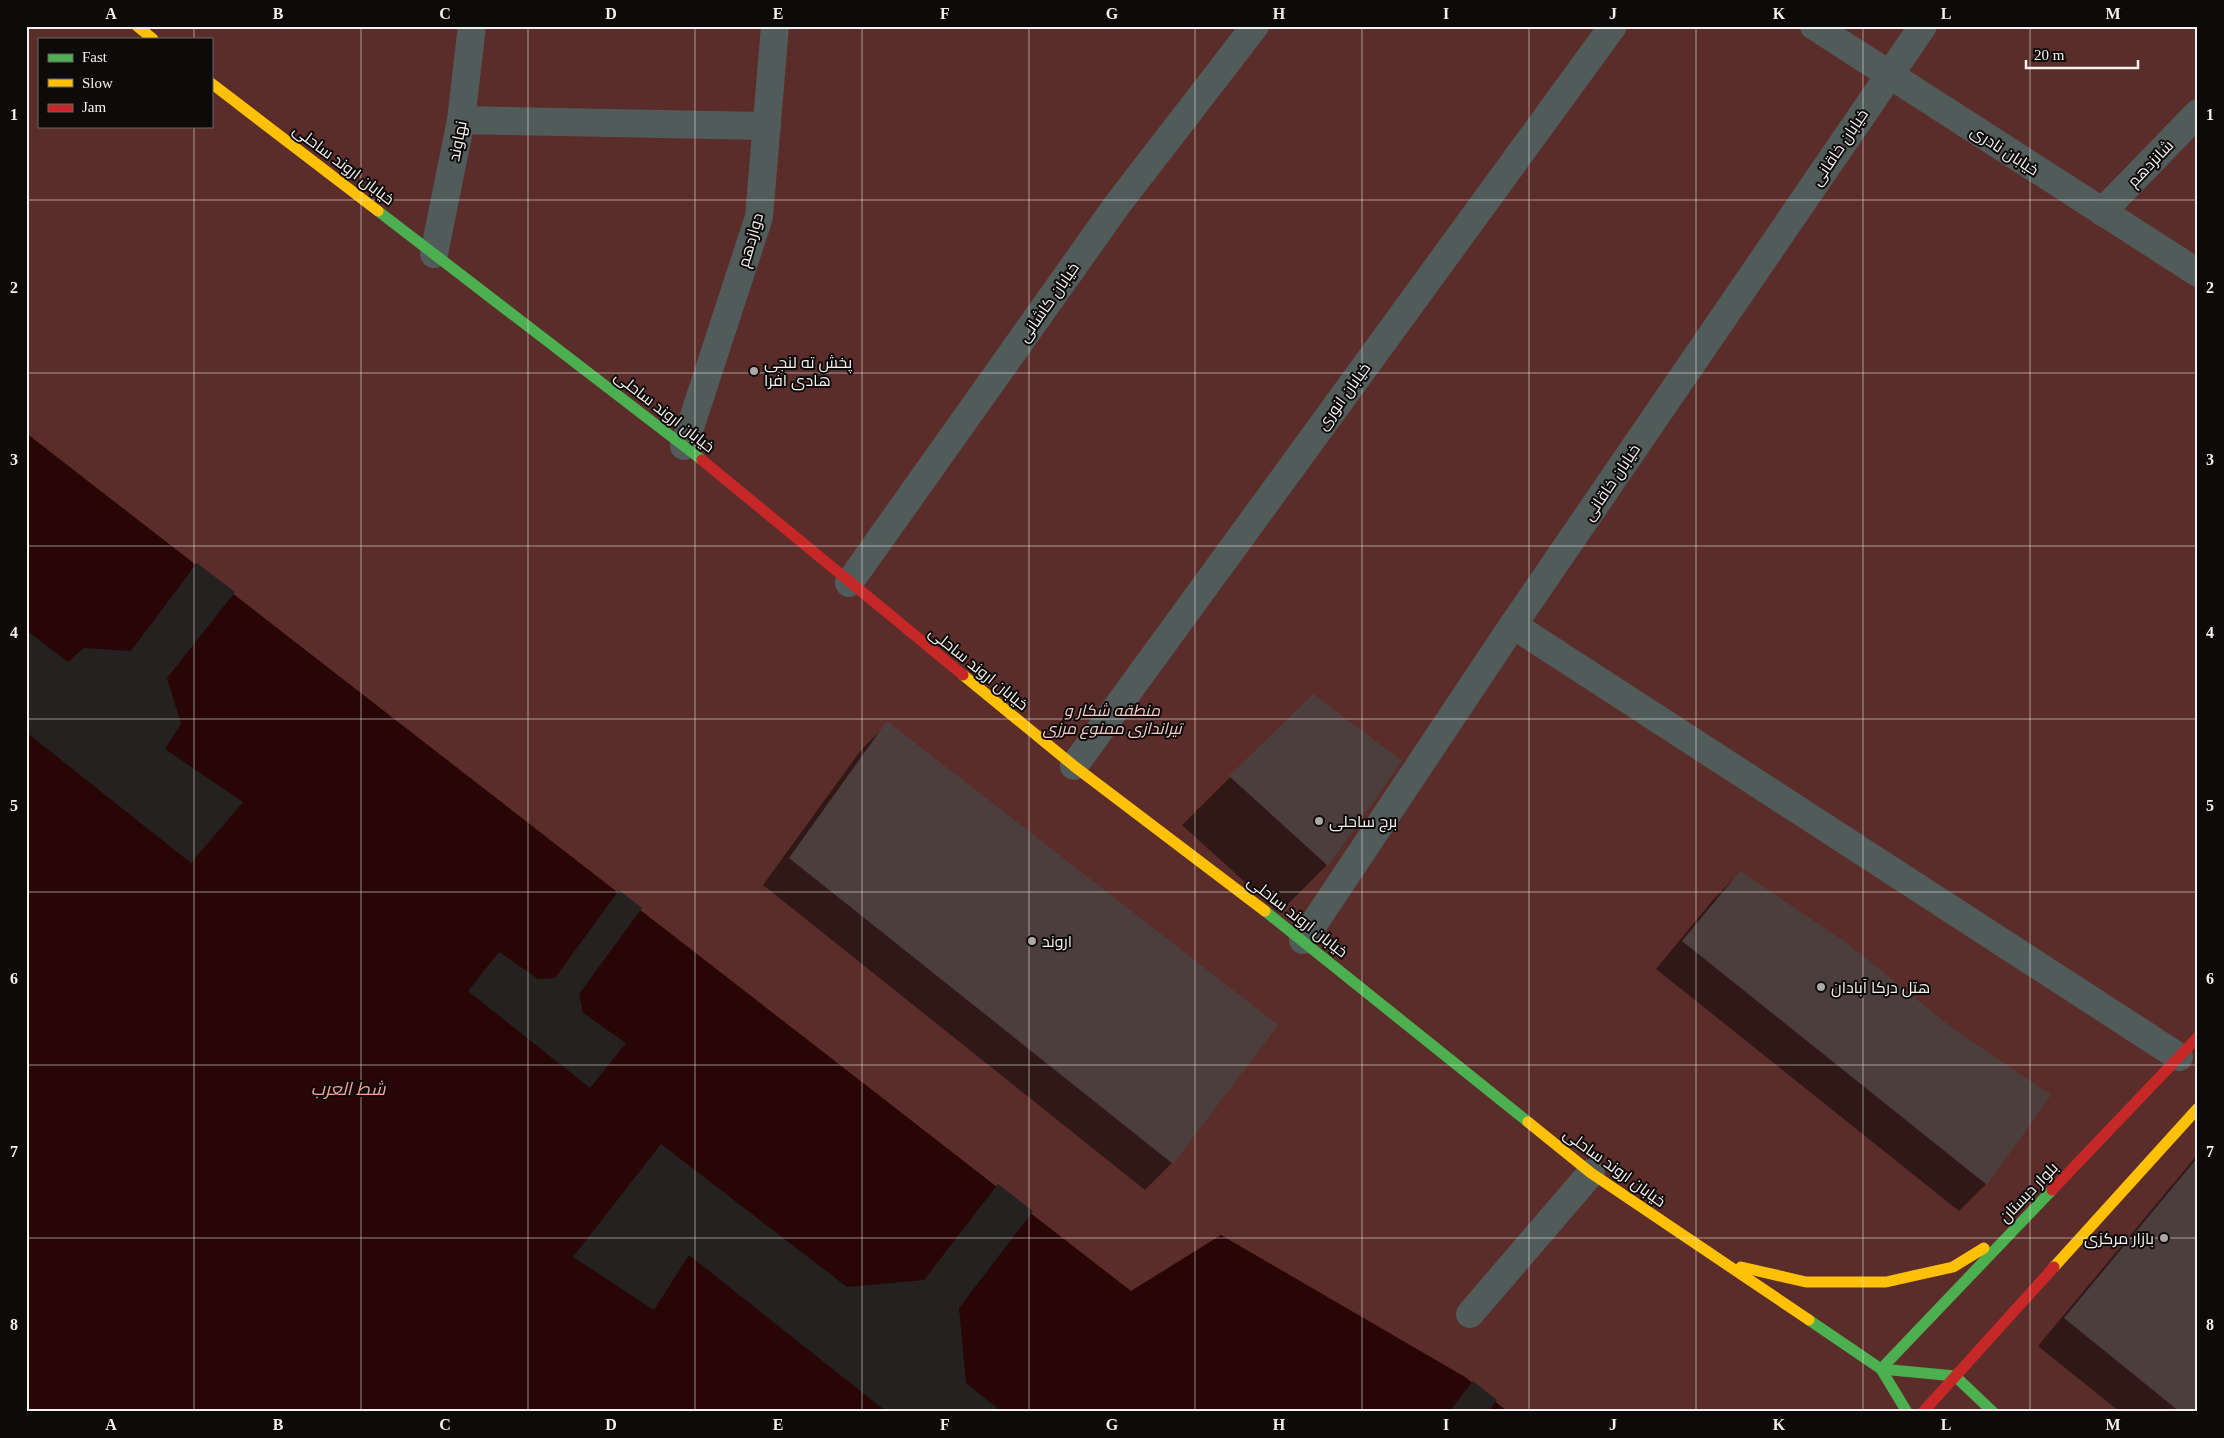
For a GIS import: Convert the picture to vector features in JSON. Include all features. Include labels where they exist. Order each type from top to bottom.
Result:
[{"type":"street","points":[[137,26],[152,38]]},
{"type":"street","name":"نهاوند","points":[[434,254],[461,120],[472,26]]},
{"type":"street","name":"دوازدهم","points":[[684,446],[759,217],[775,26]]},
{"type":"street","name":"خیابان کاشانی","points":[[849,583],[1117,205],[1255,26]]},
{"type":"street","name":"خیابان انوری","points":[[1074,766],[1613,26]]},
{"type":"street","name":"خیابان نادری","points":[[1814,26],[2198,274]]},
{"type":"street","name":"خیابان خاقانی","points":[[1303,940],[1513,624],[1922,26]]},
{"type":"street","name":"خیابان اروند ساحلی","points":[[212,84],[684,446],[1074,766],[1303,940],[1591,1173],[1881,1369]]},
{"type":"street","name":"شانزدهم","points":[[2102,212],[2198,113]]},
{"type":"street","points":[[461,120],[767,126]]},
{"type":"street","points":[[1513,624],[2179,1057]]},
{"type":"street","name":"بلوار دبستان","points":[[1881,1369],[2198,1036]]},
{"type":"street","points":[[1923,1412],[2198,1108]]},
{"type":"street","points":[[1470,1314],[1591,1173]]},
{"type":"street","points":[[1725,1264],[1806,1282],[1886,1282],[1953,1267],[2019,1226]]},
{"type":"street","points":[[1881,1369],[1955,1376],[1993,1412]]},
{"type":"street","points":[[1881,1369],[1907,1412]]},
{"type":"green space","name":"منطقه شکار و تیراندازی ممنوع مرزی","points":[[26,26],[2198,26],[2198,1412],[26,1412]]},
{"type":"water","name":"شط العرب","points":[[26,433],[1131,1291],[1221,1235],[1465,1377],[1508,1412],[26,1412]]},
{"type":"pier","points":[[197,563],[235,592],[167,678],[181,724],[165,749],[243,802],[191,863],[26,732],[26,630],[68,662],[84,648],[131,651]]},
{"type":"pier","points":[[619,890],[642,908],[579,994],[583,1013],[626,1043],[590,1088],[468,991],[499,952],[538,979],[555,978]]},
{"type":"pier","points":[[661,1144],[847,1287],[924,1280],[998,1184],[1033,1211],[959,1308],[966,1383],[1002,1412],[887,1412],[689,1255],[654,1310],[573,1257]]},
{"type":"pier","points":[[1473,1381],[1497,1400],[1488,1412],[1449,1412]]},
{"type":"building","name":"برج ساحلی","points":[[1313,694],[1402,761],[1328,866],[1229,776]]},
{"type":"building","name":"اروند","points":[[887,721],[1278,1025],[1173,1164],[789,858]]},
{"type":"building","name":"هتل درکا آبادان","points":[[1740,871],[1848,944],[1956,1031],[2051,1095],[1987,1185],[1682,941]]},
{"type":"building","name":"بازار مرکزی","points":[[2198,1157],[2198,1412],[2180,1412],[2064,1318]]},
{"type":"traffic: fast","points":[[378,211],[702,460]]},
{"type":"traffic: fast","points":[[1265,911],[1528,1122]]},
{"type":"traffic: fast","points":[[1881,1369],[2052,1190]]},
{"type":"traffic: fast","points":[[1809,1320],[1881,1369],[1907,1412]]},
{"type":"traffic: fast","points":[[1881,1369],[1955,1376],[1993,1412]]},
{"type":"traffic: slow","points":[[137,26],[152,38]]},
{"type":"traffic: slow","points":[[212,84],[378,211]]},
{"type":"traffic: slow","points":[[963,675],[1074,766],[1265,911]]},
{"type":"traffic: slow","points":[[2054,1267],[2198,1108]]},
{"type":"traffic: slow","points":[[1528,1122],[1591,1173],[1809,1320]]},
{"type":"traffic: slow","points":[[1741,1267],[1806,1282],[1886,1282],[1953,1267],[1984,1248]]},
{"type":"traffic: jam","points":[[702,460],[963,675]]},
{"type":"traffic: jam","points":[[2052,1190],[2198,1037]]},
{"type":"traffic: jam","points":[[1923,1412],[2054,1267]]},
{"type":"place","name":"پخش ته لنجی هادی افرا","points":[[754,371]]},
{"type":"place","name":"برج ساحلی","points":[[1319,821]]},
{"type":"place","name":"اروند","points":[[1032,941]]},
{"type":"place","name":"هتل درکا آبادان","points":[[1821,987]]},
{"type":"place","name":"بازار مرکزی","points":[[2164,1238]]}]
